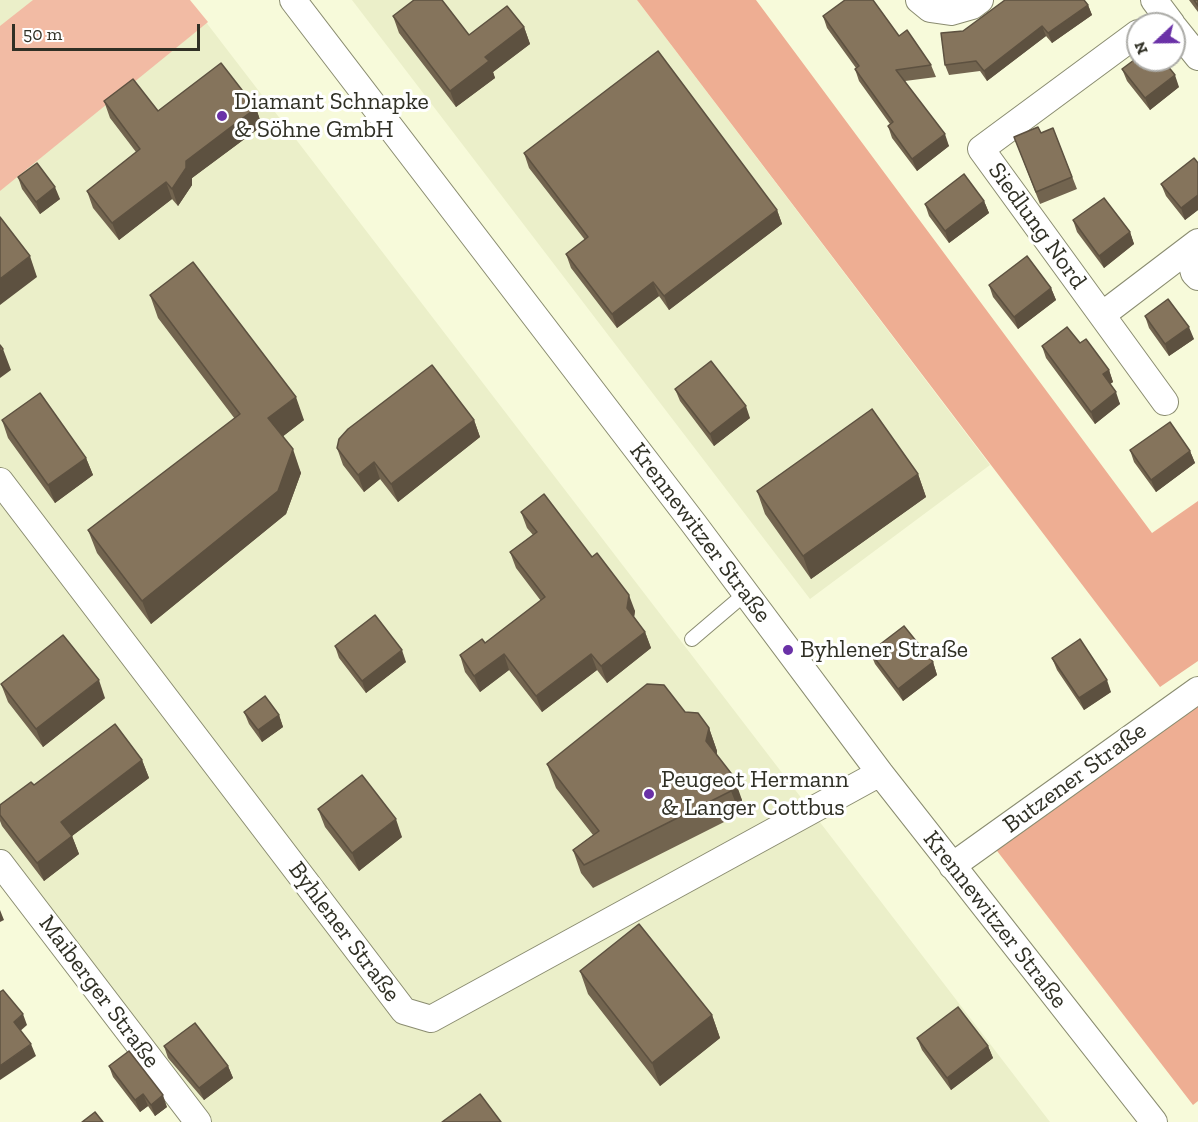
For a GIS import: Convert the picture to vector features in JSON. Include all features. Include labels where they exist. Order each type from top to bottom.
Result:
[{"type":"street","name":"Krennewitzer Straße","points":[[293,0],[746,593],[880,773],[1154,1122]]},
{"type":"street","points":[[920,0],[930,9],[951,12],[972,6],[980,0]]},
{"type":"street","name":"Siedlung Nord","points":[[1126,42],[981,149],[1165,402]]},
{"type":"street","points":[[1186,44],[1198,57]]},
{"type":"street","name":"Siedlung Nord","points":[[1102,315],[1193,246]]},
{"type":"street","name":"Siedlung Nord","points":[[1193,246],[1194,273],[1198,277]]},
{"type":"street","name":"Byhlener Straße","points":[[0,481],[404,1011],[431,1019],[880,773]]},
{"type":"street","name":"Butzener Straße","points":[[952,866],[1198,690]]},
{"type":"street","name":"Maiberger Straße","points":[[0,863],[198,1122]]},
{"type":"lane","points":[[692,639],[746,593]]},
{"type":"shaded area","points":[[0,0],[189,0],[1050,1122],[206,1122],[0,852]]},
{"type":"shaded area","points":[[33,0],[190,0],[208,22],[0,191],[0,26]]},
{"type":"shaded area","points":[[352,0],[637,0],[990,465],[810,599]]},
{"type":"shaded area","points":[[637,0],[756,0],[1152,533],[1198,501],[1198,661],[1160,687]]},
{"type":"shaded area","points":[[1198,705],[1198,1101],[1193,1105],[994,847]]},
{"type":"building","points":[[414,0],[442,0],[469,35],[507,6],[524,27],[485,57],[489,61],[450,91],[393,16]]},
{"type":"building","points":[[845,0],[873,0],[899,36],[907,30],[931,65],[896,70],[945,134],[912,159],[888,126],[893,122],[855,69],[859,66],[823,16]]},
{"type":"building","points":[[1005,0],[1084,0],[1088,5],[1048,33],[1042,26],[984,71],[976,61],[945,65],[941,33],[963,31]]},
{"type":"building","points":[[658,51],[777,210],[664,296],[653,282],[612,314],[566,254],[588,237],[524,153]]},
{"type":"building","points":[[221,63],[256,108],[186,161],[186,168],[172,189],[166,182],[112,223],[87,191],[140,149],[104,101],[133,79],[158,111]]},
{"type":"building","points":[[1126,66],[1126,72],[1173,72],[1175,75],[1145,98],[1122,69]]},
{"type":"building","points":[[1038,127],[1041,133],[1053,128],[1072,177],[1036,192],[1014,137]]},
{"type":"building","points":[[1194,158],[1198,163],[1198,195],[1181,208],[1161,184]]},
{"type":"building","points":[[37,163],[55,187],[36,202],[18,177]]},
{"type":"building","points":[[964,174],[984,201],[945,231],[925,204]]},
{"type":"building","points":[[1104,198],[1130,232],[1099,256],[1073,220]]},
{"type":"building","points":[[0,217],[30,256],[0,279]]},
{"type":"building","points":[[1027,256],[1051,288],[1014,317],[989,285]]},
{"type":"building","points":[[193,262],[296,397],[268,418],[293,449],[278,491],[142,601],[88,530],[240,414],[150,295]]},
{"type":"building","points":[[1168,299],[1189,327],[1165,344],[1145,316]]},
{"type":"building","points":[[1067,327],[1080,343],[1086,339],[1109,370],[1103,374],[1116,392],[1091,412],[1042,346]]},
{"type":"building","points":[[711,361],[746,406],[710,434],[675,389]]},
{"type":"building","points":[[432,365],[474,420],[391,484],[374,462],[358,475],[337,448],[339,439],[348,429]]},
{"type":"building","points":[[40,393],[86,458],[48,485],[2,420]]},
{"type":"building","points":[[872,409],[918,474],[803,556],[757,491]]},
{"type":"building","points":[[1170,422],[1190,451],[1151,480],[1130,450]]},
{"type":"building","points":[[544,494],[592,557],[597,553],[629,595],[627,608],[645,632],[601,666],[591,654],[536,696],[504,654],[474,676],[460,655],[482,639],[485,643],[545,597],[510,552],[537,532],[521,512]]},
{"type":"building","points":[[375,615],[402,650],[362,681],[335,646]]},
{"type":"building","points":[[904,626],[933,662],[898,689],[870,652]]},
{"type":"building","points":[[63,635],[99,680],[36,729],[1,684]]},
{"type":"building","points":[[1080,639],[1107,680],[1079,698],[1052,658]]},
{"type":"building","name":"Peugeot Hermann & Langer Cottbus","points":[[647,684],[664,685],[685,712],[698,713],[709,728],[706,741],[734,777],[731,791],[584,865],[573,850],[599,831],[547,764]]},
{"type":"building","points":[[265,696],[279,715],[258,730],[244,712]]},
{"type":"building","points":[[115,724],[142,760],[61,822],[72,836],[37,863],[0,815],[0,805],[31,782],[34,785]]},
{"type":"building","points":[[362,775],[396,819],[352,853],[318,809]]},
{"type":"building","points":[[639,924],[712,1015],[652,1063],[580,971]]},
{"type":"building","points":[[3,990],[23,1014],[14,1022],[31,1044],[0,1066],[0,992]]},
{"type":"building","points":[[958,1007],[988,1046],[947,1078],[917,1038]]},
{"type":"building","points":[[195,1023],[228,1066],[199,1088],[164,1046]]},
{"type":"building","points":[[129,1051],[163,1095],[151,1105],[143,1094],[135,1100],[109,1066]]},
{"type":"building","points":[[480,1094],[501,1122],[442,1122]]},
{"type":"building","points":[[95,1112],[103,1122],[82,1122]]},
{"type":"place","name":"Diamant Schnapke & Söhne GmbH","points":[[222,116]]},
{"type":"place","name":"Byhlener Straße","points":[[788,650]]},
{"type":"place","name":"Peugeot Hermann & Langer Cottbus","points":[[649,794]]}]
